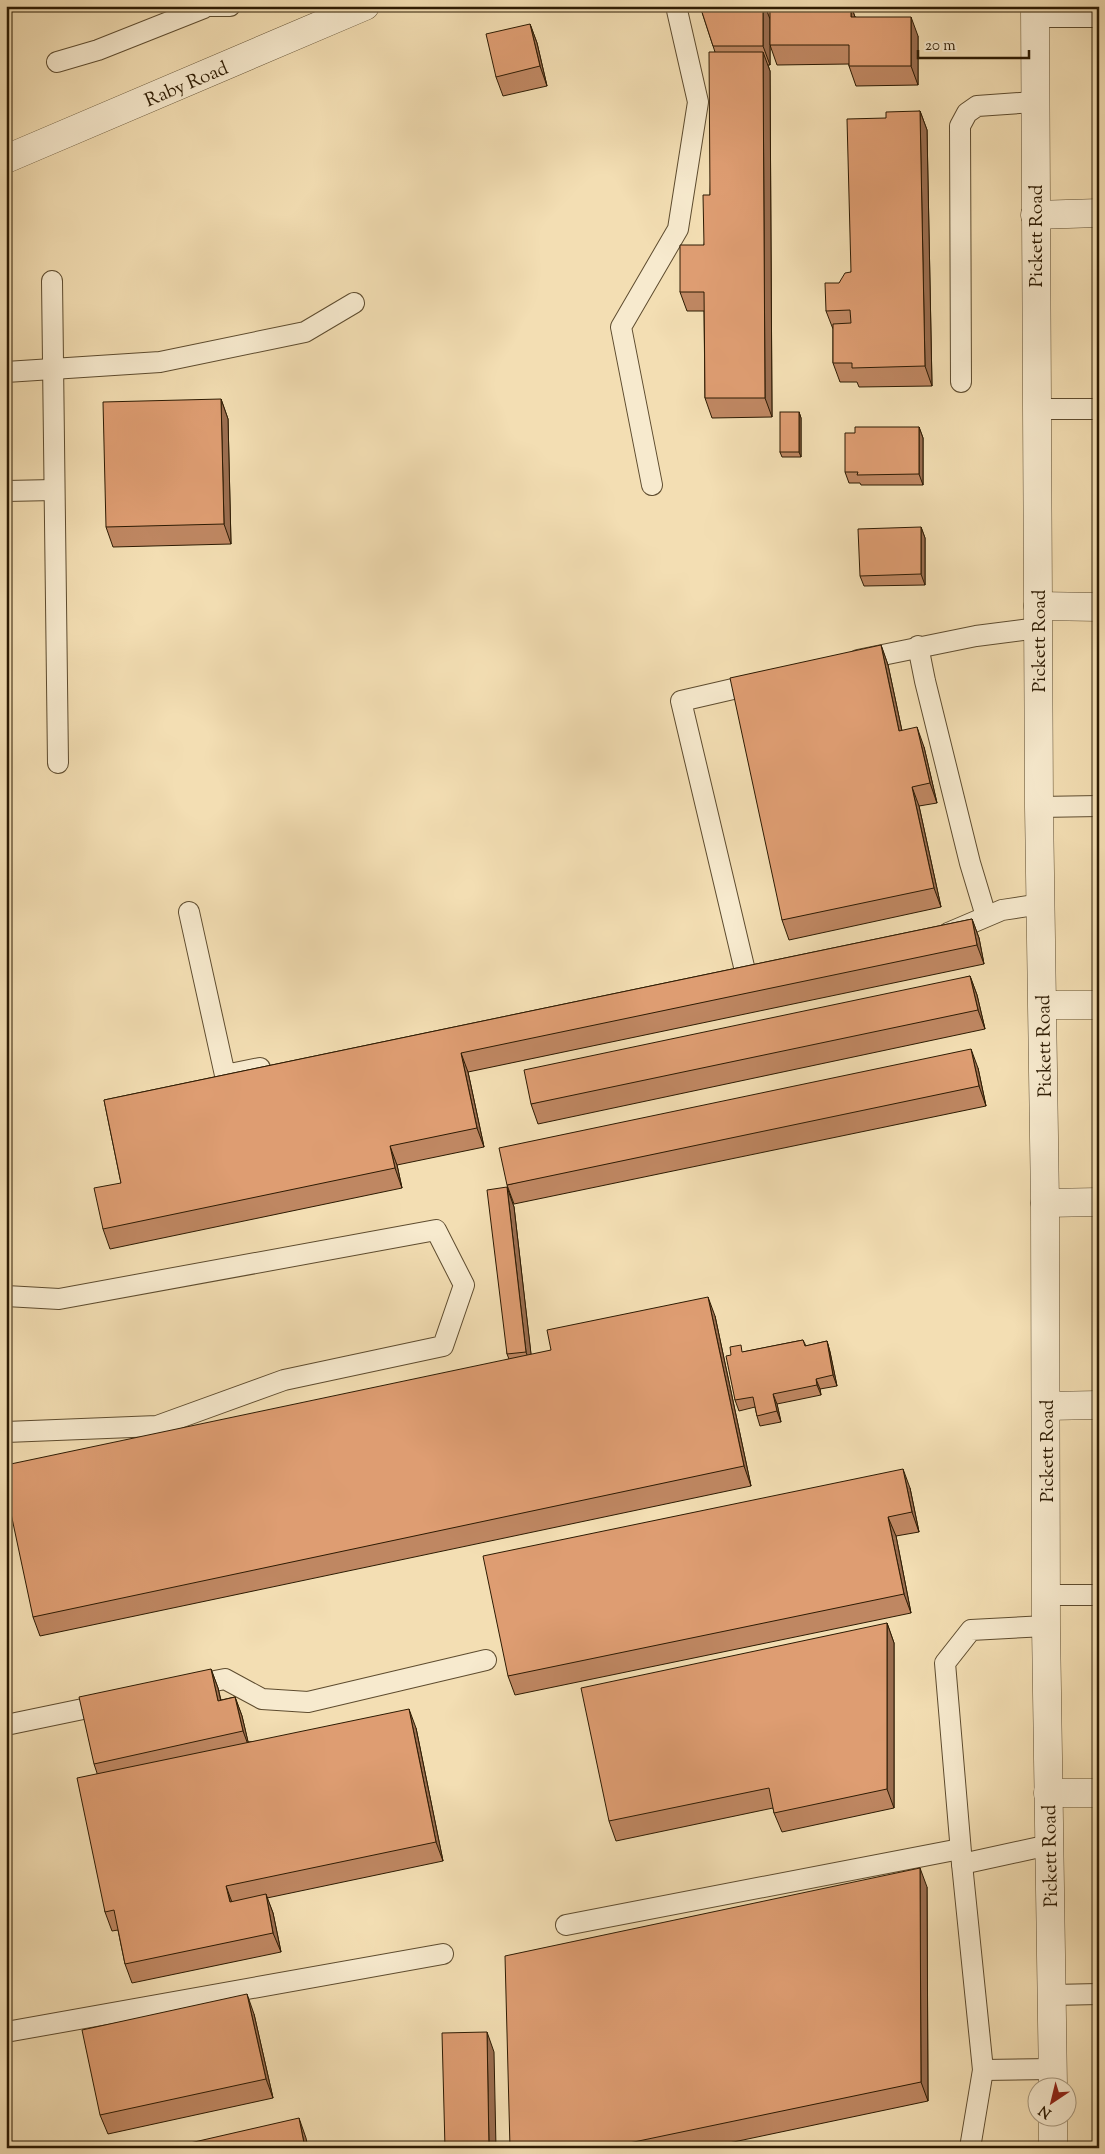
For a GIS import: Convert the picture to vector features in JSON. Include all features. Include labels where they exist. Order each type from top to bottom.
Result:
[{"type":"street","name":"Raby Road","points":[[6,159],[365,6]]},
{"type":"street","name":"Pickett Road","points":[[1035,12],[1039,807],[1043,1005],[1046,1626],[1052,2076]]},
{"type":"street","points":[[1035,215],[1099,213]]},
{"type":"street","points":[[1038,617],[1099,607]]},
{"type":"street","points":[[1043,1005],[1099,1005]]},
{"type":"street","points":[[1045,1203],[1099,1202]]},
{"type":"street","points":[[1046,1406],[1099,1405]]},
{"type":"street","points":[[1048,1793],[1099,1793]]},
{"type":"street","points":[[1053,2126],[1053,2148]]},
{"type":"lane","points":[[57,62],[98,50],[203,7],[230,6]]},
{"type":"lane","points":[[652,485],[620,327],[678,229],[698,102],[676,6]]},
{"type":"lane","points":[[1035,12],[1099,17]]},
{"type":"lane","points":[[960,382],[960,126],[967,112],[977,106],[1034,102]]},
{"type":"lane","points":[[52,281],[58,763]]},
{"type":"lane","points":[[6,372],[160,362],[305,332],[354,303]]},
{"type":"lane","points":[[1036,409],[1099,409]]},
{"type":"lane","points":[[6,492],[54,490]]},
{"type":"lane","points":[[842,664],[918,646],[976,636],[1038,617]]},
{"type":"lane","points":[[918,646],[970,863],[986,916]]},
{"type":"lane","points":[[766,971],[737,976],[681,701],[775,680]]},
{"type":"lane","points":[[1039,807],[1099,806]]},
{"type":"lane","points":[[930,937],[949,933],[1002,910],[1041,904]]},
{"type":"lane","points":[[188,912],[225,1075],[274,1065]]},
{"type":"lane","points":[[6,1296],[58,1299],[436,1230],[464,1285],[443,1346],[284,1380],[156,1426],[6,1432]]},
{"type":"lane","points":[[1046,1595],[1099,1595]]},
{"type":"lane","points":[[970,2148],[983,2070],[961,1857],[945,1663],[971,1630],[1046,1626]]},
{"type":"lane","points":[[168,1691],[225,1679],[262,1698],[308,1702],[486,1660]]},
{"type":"lane","points":[[6,1724],[130,1699]]},
{"type":"lane","points":[[566,1925],[961,1857],[1049,1845]]},
{"type":"lane","points":[[6,2032],[443,1954]]},
{"type":"lane","points":[[1052,1995],[1099,1994]]},
{"type":"lane","points":[[983,2070],[1035,2076]]},
{"type":"building","points":[[700,6],[763,6],[763,46],[713,46]]},
{"type":"building","points":[[770,6],[851,6],[851,17],[911,17],[911,66],[849,66],[849,45],[770,45]]},
{"type":"building","points":[[530,24],[540,66],[496,77],[486,34]]},
{"type":"building","points":[[709,52],[763,52],[765,398],[705,398],[704,292],[680,292],[680,245],[704,245],[703,195],[710,195]]},
{"type":"building","points":[[1098,63],[1099,121],[1097,121]]},
{"type":"building","points":[[920,111],[925,366],[852,368],[852,363],[833,363],[833,324],[851,323],[850,310],[826,311],[825,283],[839,283],[845,273],[851,272],[847,119],[886,118],[886,112]]},
{"type":"building","points":[[1099,278],[1099,335],[1098,335]]},
{"type":"building","points":[[221,399],[224,524],[106,527],[103,402]]},
{"type":"building","points":[[780,412],[799,412],[799,452],[780,452]]},
{"type":"building","points":[[855,427],[919,427],[919,474],[857,475],[858,472],[845,472],[845,433],[855,433]]},
{"type":"building","points":[[921,527],[921,574],[860,576],[858,529]]},
{"type":"building","points":[[881,645],[899,731],[917,727],[930,783],[912,787],[934,888],[782,920],[730,678]]},
{"type":"building","points":[[972,919],[977,945],[461,1053],[477,1128],[390,1146],[395,1168],[103,1229],[94,1188],[121,1183],[104,1100]]},
{"type":"building","points":[[970,976],[978,1010],[531,1104],[524,1070]]},
{"type":"building","points":[[971,1049],[979,1086],[507,1185],[499,1148]]},
{"type":"building","points":[[507,1187],[526,1352],[507,1354],[487,1190]]},
{"type":"building","points":[[708,1297],[744,1466],[33,1617],[6,1490],[6,1465],[551,1350],[547,1330]]},
{"type":"building","points":[[803,1340],[805,1346],[827,1341],[833,1375],[816,1379],[817,1385],[773,1394],[777,1411],[757,1416],[753,1397],[735,1400],[726,1356],[731,1355],[730,1347],[741,1345],[742,1352]]},
{"type":"building","points":[[903,1469],[912,1512],[888,1517],[904,1594],[508,1676],[483,1556]]},
{"type":"building","points":[[887,1623],[887,1789],[774,1813],[769,1788],[609,1821],[581,1688]]},
{"type":"building","points":[[211,1669],[218,1701],[235,1697],[243,1731],[94,1764],[79,1697]]},
{"type":"building","points":[[409,1709],[436,1842],[226,1886],[230,1902],[266,1894],[273,1933],[125,1964],[114,1910],[105,1912],[77,1778]]},
{"type":"building","points":[[920,1868],[921,2082],[605,2148],[510,2148],[505,1956]]},
{"type":"building","points":[[247,1994],[266,2079],[100,2115],[82,2030]]},
{"type":"building","points":[[487,2032],[489,2148],[445,2148],[442,2033]]},
{"type":"building","points":[[299,2118],[305,2148],[168,2148]]}]
